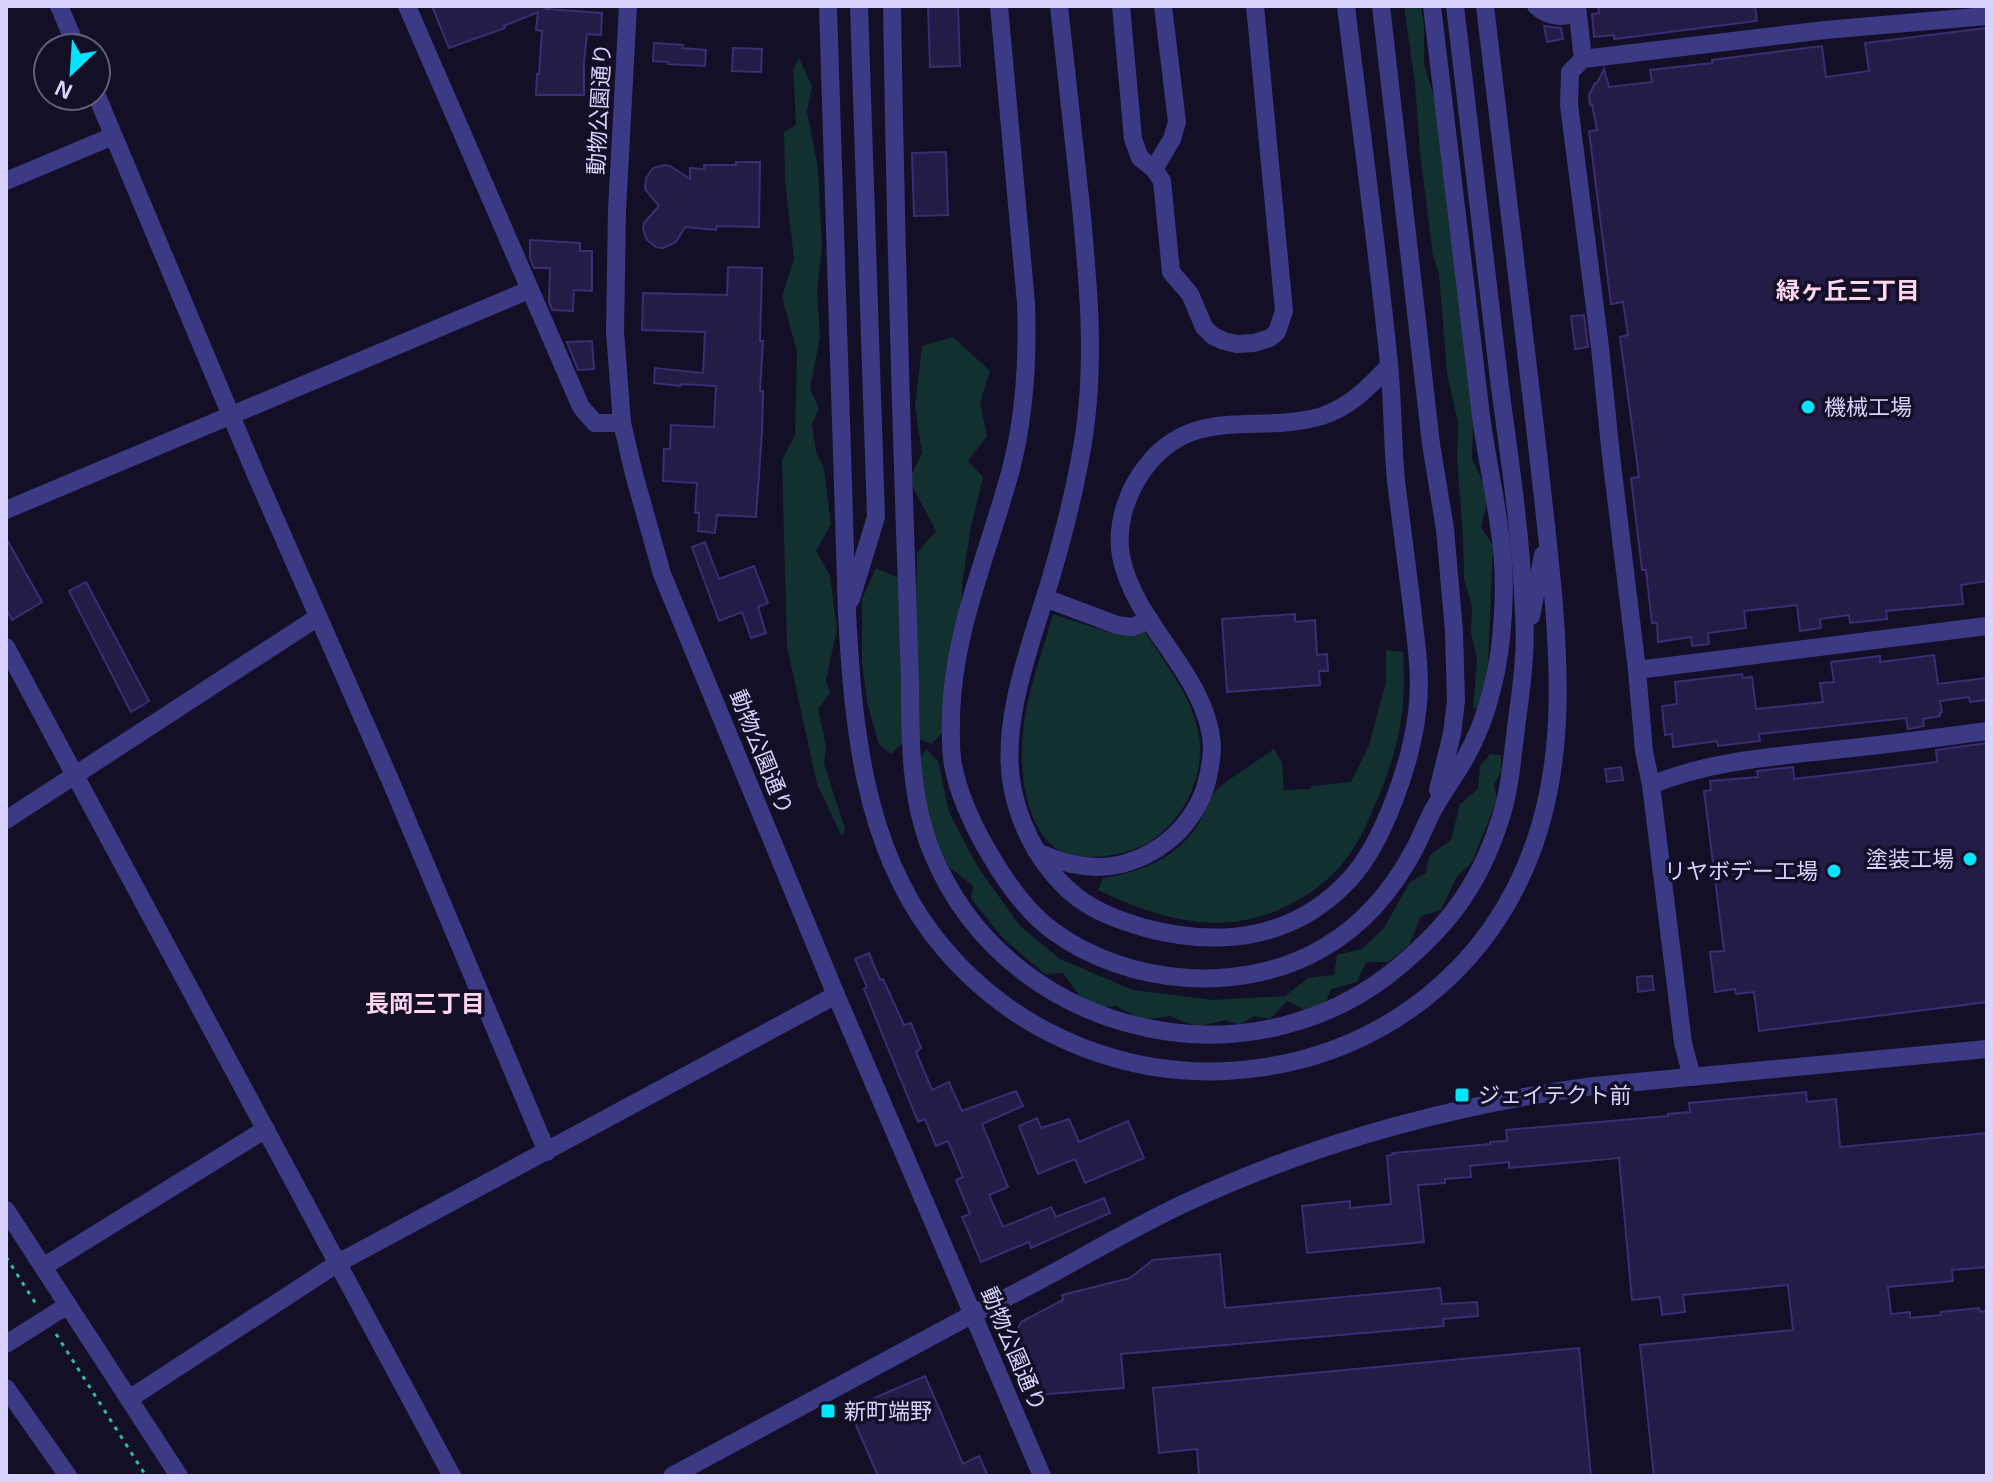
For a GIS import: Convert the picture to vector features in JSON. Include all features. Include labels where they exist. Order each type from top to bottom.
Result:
[{"type":"street","points":[[59,6],[70,32]]},
{"type":"street","points":[[407,6],[581,407],[595,423],[622,423]]},
{"type":"street","name":"動物公園通り","points":[[628,6],[617,210],[615,332],[622,423],[662,574],[836,995],[1042,1476]]},
{"type":"street","points":[[828,6],[847,613],[855,717],[866,784],[876,820],[909,898],[957,963],[991,994],[1027,1020],[1061,1039],[1106,1057],[1163,1069],[1204,1072],[1251,1070],[1327,1053],[1372,1033],[1402,1015],[1430,994],[1478,945],[1507,902],[1537,837],[1556,740],[1558,676],[1547,530],[1485,6]]},
{"type":"street","points":[[847,613],[876,517],[859,6]]},
{"type":"street","points":[[892,6],[899,362],[913,773],[919,813],[946,883],[969,918],[996,950],[1052,991],[1084,1009],[1150,1029],[1183,1034],[1215,1035],[1279,1027],[1312,1017],[1367,991],[1422,947],[1446,922],[1469,889],[1501,820],[1525,651],[1547,530]]},
{"type":"street","points":[[999,6],[1028,342],[1025,388],[1013,461],[960,636],[951,709],[953,765],[962,795],[1002,875],[1021,900],[1051,930],[1089,953],[1122,965],[1196,979],[1236,978],[1274,970],[1300,960],[1326,947],[1373,908],[1393,885],[1415,850],[1432,812],[1467,756],[1494,685],[1502,624],[1501,537],[1485,443],[1432,6]]},
{"type":"street","points":[[1059,6],[1089,292],[1090,376],[1084,430],[1067,519],[1011,721],[1010,772],[1013,791],[1037,852],[1076,897],[1102,912],[1151,929],[1186,937],[1216,939],[1257,933],[1301,917],[1337,891],[1365,861],[1383,827],[1406,763],[1419,696],[1418,661],[1396,477],[1389,366],[1346,6]]},
{"type":"street","points":[[1121,6],[1133,139],[1140,158],[1154,169],[1162,181],[1171,272],[1190,294],[1204,327],[1213,336],[1237,344],[1270,338],[1277,332],[1284,311],[1255,6]]},
{"type":"street","points":[[1154,169],[1172,139],[1177,122],[1163,6]]},
{"type":"street","points":[[1381,6],[1431,444],[1445,529],[1454,632],[1456,701],[1452,734],[1432,812]]},
{"type":"street","points":[[1455,6],[1521,556],[1525,651]]},
{"type":"street","points":[[1536,6],[1549,15],[1561,17],[1578,10],[1583,59]]},
{"type":"street","points":[[1692,1077],[1683,1043],[1651,785],[1644,751],[1600,347],[1569,105],[1570,72],[1583,59],[1809,32],[1987,16]]},
{"type":"street","points":[[103,112],[547,1152]]},
{"type":"street","points":[[6,181],[113,136]]},
{"type":"street","points":[[6,510],[529,290]]},
{"type":"street","points":[[1037,852],[1072,864],[1096,867],[1118,866],[1137,860],[1173,837],[1188,821],[1205,789],[1212,746],[1202,705],[1135,598],[1121,555],[1119,538],[1122,517],[1140,475],[1153,458],[1188,433],[1228,424],[1300,420],[1323,415],[1365,392],[1389,366]]},
{"type":"street","points":[[1045,598],[1117,625],[1132,627],[1150,620]]},
{"type":"street","points":[[6,820],[318,617]]},
{"type":"street","points":[[1637,670],[1987,626]]},
{"type":"street","points":[[6,647],[452,1476]]},
{"type":"street","points":[[1651,785],[1682,772],[1749,760],[1987,731]]},
{"type":"street","points":[[129,1399],[338,1263],[836,995]]},
{"type":"street","points":[[677,1475],[1180,1205],[1247,1175],[1317,1149],[1394,1125],[1499,1101],[1594,1086],[1987,1049]]},
{"type":"street","points":[[43,1267],[266,1129]]},
{"type":"street","points":[[6,1210],[179,1476]]},
{"type":"street","points":[[6,1344],[68,1305]]},
{"type":"street","points":[[6,1388],[68,1476]]},
{"type":"path","points":[[6,1257],[146,1476]]},
{"type":"green space","points":[[1404,6],[1421,6],[1424,64],[1438,111],[1474,396],[1472,459],[1489,495],[1481,527],[1493,545],[1488,664],[1480,707],[1473,709],[1477,660],[1471,632],[1472,607],[1464,579],[1457,460],[1458,423],[1447,373],[1439,273],[1433,256]]},
{"type":"green space","points":[[799,58],[812,86],[807,112],[818,168],[822,247],[817,290],[820,336],[810,389],[819,409],[812,424],[816,452],[824,469],[831,524],[816,551],[830,576],[837,629],[826,680],[830,693],[818,709],[826,746],[824,764],[845,829],[842,837],[817,784],[787,647],[782,460],[795,435],[797,351],[782,297],[794,259],[785,181],[784,132],[796,125],[793,70]]},
{"type":"green space","points":[[953,337],[990,371],[980,403],[987,436],[968,461],[983,477],[962,584],[962,647],[944,731],[931,744],[920,739],[913,728],[907,729],[902,743],[891,754],[879,745],[867,702],[862,663],[862,599],[876,568],[899,578],[916,618],[917,553],[936,531],[909,480],[922,453],[915,406],[922,346]]},
{"type":"green space","points":[[1053,614],[1114,634],[1128,634],[1143,628],[1176,680],[1196,722],[1200,752],[1189,798],[1159,835],[1131,850],[1093,857],[1063,853],[1048,842],[1030,808],[1022,768],[1025,720],[1032,684]]},
{"type":"green space","points":[[1386,650],[1403,652],[1404,692],[1396,746],[1385,781],[1357,843],[1340,866],[1317,888],[1299,900],[1264,915],[1216,923],[1169,917],[1098,890],[1103,878],[1144,868],[1178,847],[1197,826],[1218,789],[1274,749],[1282,763],[1284,790],[1351,782],[1369,745],[1386,682]]},
{"type":"green space","points":[[926,749],[938,761],[949,812],[977,866],[1020,926],[1060,959],[1133,990],[1213,1000],[1285,996],[1308,978],[1334,975],[1337,955],[1362,949],[1384,928],[1410,882],[1426,873],[1429,856],[1451,840],[1460,804],[1478,789],[1480,766],[1490,754],[1501,755],[1501,772],[1494,784],[1497,800],[1472,862],[1456,878],[1441,910],[1421,916],[1409,945],[1388,962],[1366,962],[1357,982],[1331,989],[1325,1005],[1309,1012],[1287,1001],[1270,1019],[1254,1016],[1239,1025],[1225,1020],[1197,1027],[1169,1016],[1143,1020],[1116,1006],[1102,1007],[1082,999],[1063,973],[1045,974],[1003,938],[971,899],[973,886],[949,867],[924,816],[918,761]]},
{"type":"building","points":[[432,6],[551,6],[546,9],[602,13],[601,35],[587,34],[584,95],[536,95],[542,31],[536,30],[538,12],[505,28],[449,48]]},
{"type":"building","points":[[928,6],[958,6],[960,66],[930,67]]},
{"type":"building","points":[[1598,6],[1755,6],[1757,21],[1614,39],[1614,35],[1594,37],[1592,14],[1599,13]]},
{"type":"building","points":[[1544,26],[1561,28],[1563,39],[1547,42]]},
{"type":"building","name":"機械工場","points":[[1987,28],[1987,581],[1961,585],[1963,604],[1886,611],[1887,619],[1850,623],[1849,615],[1820,619],[1821,628],[1800,631],[1797,605],[1744,611],[1746,628],[1708,633],[1709,644],[1692,646],[1691,637],[1658,642],[1657,623],[1652,623],[1646,570],[1642,570],[1631,478],[1639,477],[1620,337],[1628,335],[1623,302],[1611,304],[1589,131],[1597,130],[1589,95],[1595,83],[1604,69],[1609,87],[1652,82],[1650,70],[1822,46],[1826,77],[1869,71],[1865,43]]},
{"type":"building","points":[[654,43],[706,50],[705,66],[653,61]]},
{"type":"building","points":[[733,48],[762,49],[761,72],[732,71]]},
{"type":"building","points":[[946,152],[948,215],[914,216],[912,153]]},
{"type":"building","points":[[736,162],[760,162],[759,227],[717,226],[716,230],[685,227],[676,242],[663,248],[647,240],[644,223],[659,206],[645,189],[646,178],[653,168],[670,166],[690,179],[690,168],[736,165]]},
{"type":"building","points":[[530,240],[580,243],[580,251],[592,251],[592,291],[574,290],[573,311],[552,310],[549,302],[550,268],[534,268],[530,258]]},
{"type":"building","points":[[728,267],[762,268],[762,432],[756,517],[717,515],[715,533],[698,531],[699,513],[695,513],[697,483],[663,481],[664,449],[670,449],[671,425],[714,427],[716,386],[654,383],[655,368],[703,373],[705,332],[642,330],[643,293],[727,295]]},
{"type":"building","points":[[1584,315],[1588,347],[1575,349],[1571,316]]},
{"type":"building","points":[[592,341],[594,369],[578,370],[567,342]]},
{"type":"building","points":[[6,538],[42,602],[12,620],[6,608]]},
{"type":"building","points":[[705,542],[719,579],[754,566],[768,603],[758,607],[766,633],[751,638],[742,612],[719,621],[692,547]]},
{"type":"building","points":[[86,582],[149,701],[131,712],[69,591]]},
{"type":"building","points":[[1295,614],[1295,622],[1315,620],[1317,655],[1327,654],[1328,671],[1319,671],[1320,685],[1227,692],[1222,619]]},
{"type":"building","points":[[1934,655],[1938,684],[1987,678],[1987,700],[1970,702],[1969,697],[1940,701],[1940,716],[1923,719],[1924,726],[1908,729],[1906,718],[1759,734],[1760,741],[1718,746],[1717,741],[1673,747],[1672,734],[1665,735],[1662,706],[1677,704],[1675,682],[1742,674],[1743,678],[1752,677],[1756,709],[1823,702],[1820,683],[1834,682],[1831,662],[1880,656],[1880,662]]},
{"type":"building","name":"リヤボデー工場","points":[[1987,743],[1987,1002],[1759,1031],[1754,992],[1736,994],[1735,989],[1715,992],[1710,952],[1724,951],[1704,791],[1711,790],[1710,781],[1758,777],[1757,771],[1793,767],[1794,779],[1937,762],[1936,750]]},
{"type":"building","points":[[1621,767],[1623,780],[1607,782],[1605,769]]},
{"type":"building","points":[[869,953],[904,1025],[911,1023],[921,1048],[916,1052],[932,1090],[949,1082],[962,1111],[1016,1091],[1023,1106],[982,1124],[1008,1187],[989,1195],[1003,1227],[1051,1207],[1056,1217],[1104,1198],[1110,1213],[1031,1248],[1029,1242],[981,1262],[962,1217],[970,1214],[956,1180],[963,1177],[948,1141],[936,1146],[925,1119],[918,1122],[864,989],[867,987],[855,959]]},
{"type":"building","points":[[1652,976],[1654,990],[1638,992],[1637,977]]},
{"type":"building","points":[[1806,1092],[1807,1102],[1836,1099],[1840,1147],[1987,1133],[1987,1267],[1952,1270],[1953,1281],[1888,1287],[1891,1314],[1910,1312],[1910,1318],[1979,1308],[1980,1312],[1987,1311],[1987,1476],[1654,1476],[1640,1345],[1793,1330],[1788,1285],[1683,1295],[1685,1312],[1662,1315],[1660,1297],[1632,1300],[1619,1158],[1509,1168],[1509,1162],[1470,1166],[1471,1177],[1418,1185],[1424,1242],[1307,1253],[1302,1206],[1350,1201],[1350,1208],[1391,1204],[1387,1156],[1393,1153],[1507,1141],[1506,1130],[1668,1116],[1690,1112],[1689,1103]]},
{"type":"building","points":[[1037,1118],[1041,1128],[1069,1119],[1079,1142],[1128,1121],[1144,1158],[1085,1183],[1075,1159],[1038,1174],[1019,1126]]},
{"type":"building","points":[[1220,1254],[1225,1308],[1440,1288],[1442,1304],[1477,1302],[1478,1316],[1443,1319],[1444,1326],[1121,1354],[1124,1388],[1036,1395],[1014,1336],[1021,1322],[1063,1300],[1062,1295],[1130,1278],[1153,1260]]},
{"type":"building","points":[[1579,1348],[1591,1476],[1199,1476],[1197,1449],[1159,1453],[1153,1388]]},
{"type":"building","points":[[925,1376],[963,1464],[979,1456],[988,1476],[878,1476],[849,1409]]},
{"type":"place","name":"機械工場","points":[[1808,407]]},
{"type":"place","name":"塗装工場","points":[[1970,859]]},
{"type":"place","name":"リヤボデー工場","points":[[1834,871]]},
{"type":"place","name":"ジェイテクト前","points":[[1462,1095]]},
{"type":"place","name":"新町端野","points":[[828,1411]]},
{"type":"district","name":"緑ヶ丘三丁目","points":[[1848,291]]},
{"type":"district","name":"長岡三丁目","points":[[425,1004]]}]
